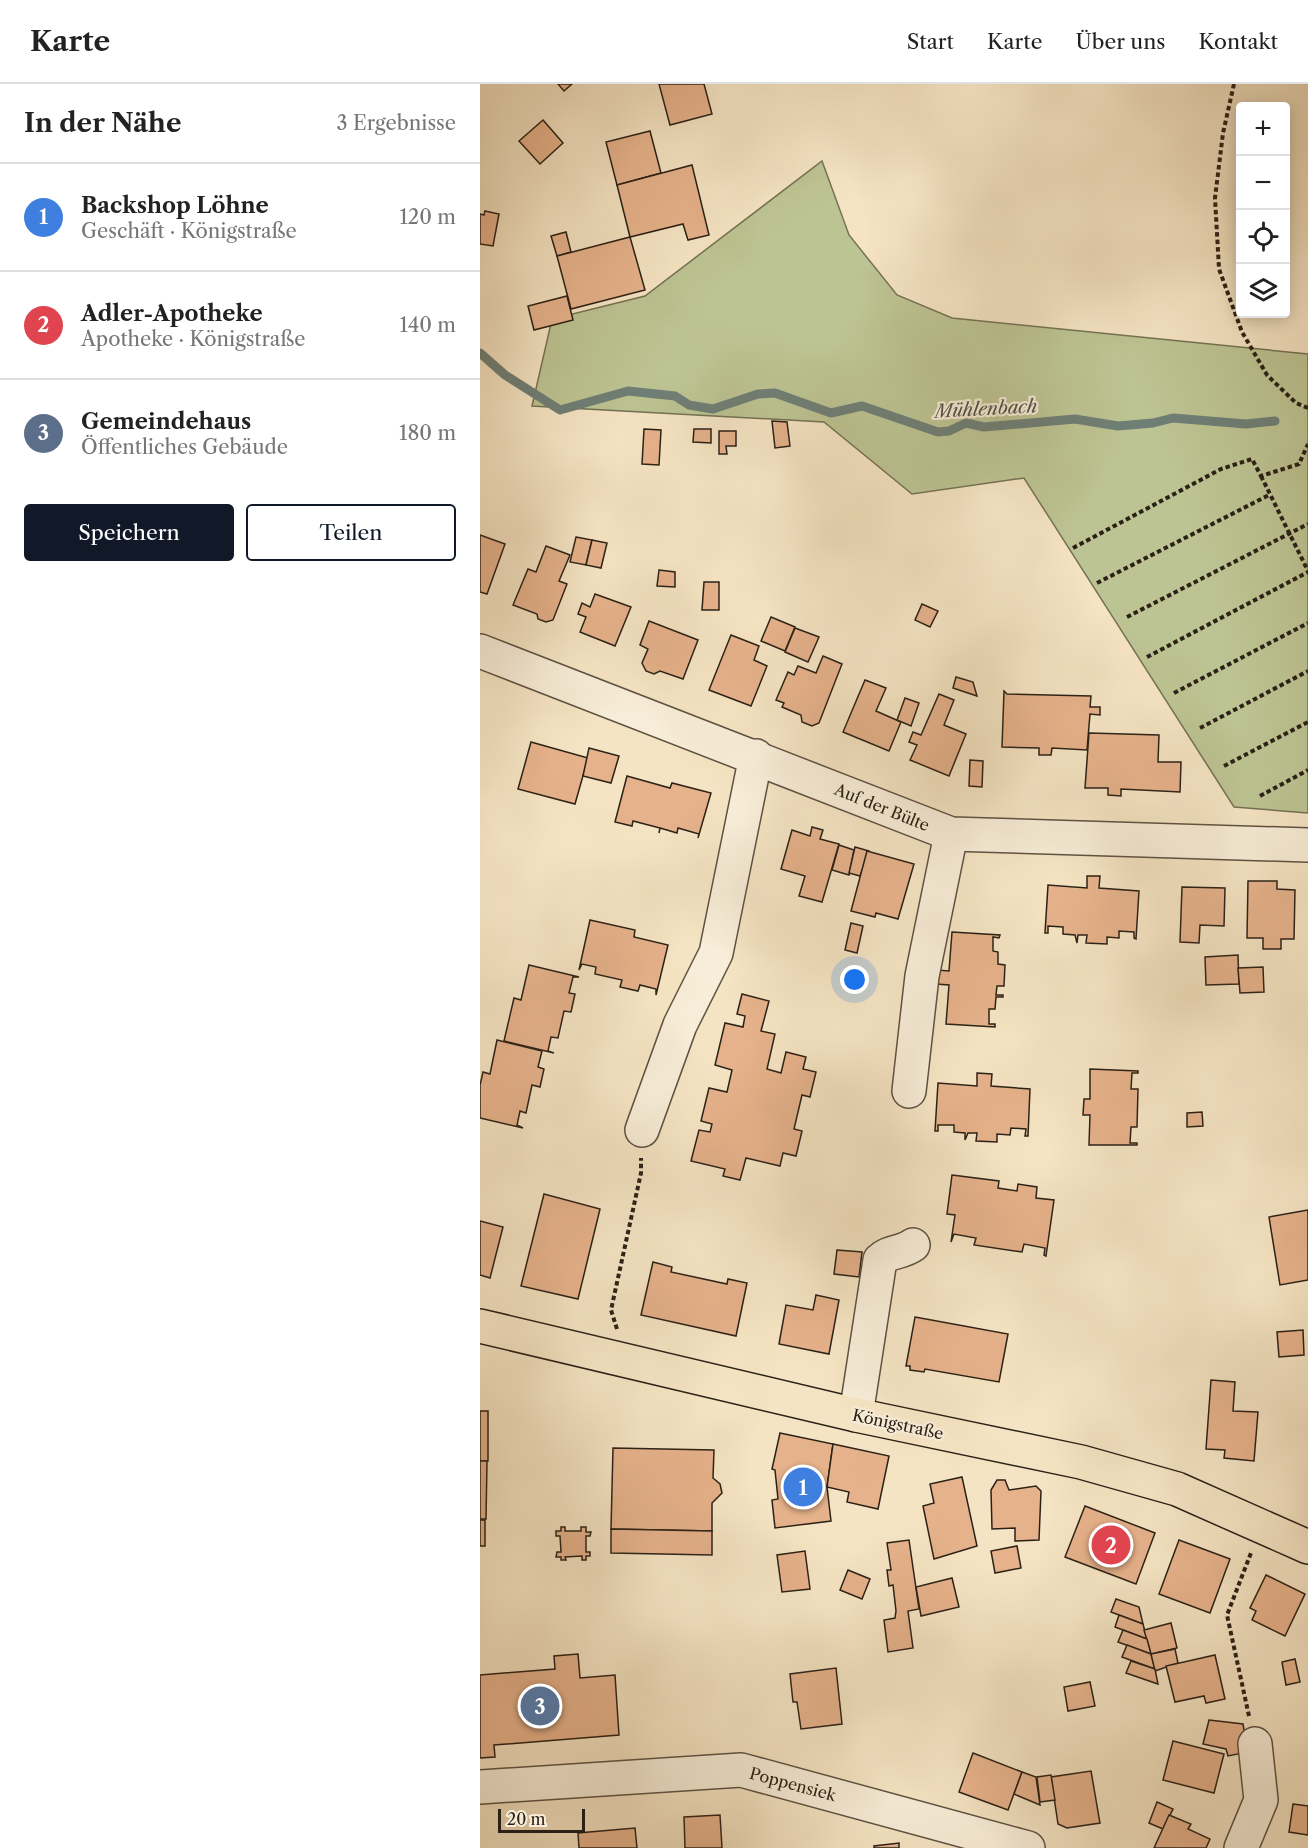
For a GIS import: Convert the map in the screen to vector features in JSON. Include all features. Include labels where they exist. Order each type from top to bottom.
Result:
[{"type":"main road","name":"Königstraße","points":[[480,1326],[614,1360],[856,1415],[1082,1462],[1177,1489],[1308,1547]]},
{"type":"street","name":"Auf der Bülte","points":[[480,651],[756,756],[951,834],[1308,845]]},
{"type":"street","points":[[642,1130],[680,1025],[716,953],[756,756]]},
{"type":"street","points":[[909,1091],[922,976],[951,834]]},
{"type":"street","points":[[856,1415],[880,1260],[885,1255],[902,1253],[913,1245]]},
{"type":"street","points":[[1241,1848],[1261,1800],[1255,1744]]},
{"type":"street","name":"Poppensiek","points":[[480,1787],[741,1770],[1028,1848]]},
{"type":"path","points":[[1234,84],[1223,133],[1215,198],[1219,270],[1242,332],[1267,375],[1296,403],[1308,408]]},
{"type":"path","points":[[1299,464],[1308,444]]},
{"type":"path","points":[[1073,548],[1221,469],[1252,459],[1308,572],[1147,657]]},
{"type":"path","points":[[1261,476],[1308,463]]},
{"type":"path","points":[[1097,583],[1269,495]]},
{"type":"path","points":[[1128,617],[1308,524]]},
{"type":"path","points":[[1174,693],[1308,623]]},
{"type":"path","points":[[1200,728],[1308,671]]},
{"type":"path","points":[[1224,766],[1308,722]]},
{"type":"path","points":[[1260,796],[1308,770]]},
{"type":"path","points":[[614,1360],[618,1324],[611,1310],[641,1173],[642,1130]]},
{"type":"path","points":[[1255,1744],[1227,1616],[1262,1525]]},
{"type":"green space","points":[[822,161],[849,235],[897,295],[952,318],[1308,354],[1308,813],[1234,807],[1024,478],[912,494],[824,422],[532,406],[552,319],[645,296]]},
{"type":"building","points":[[558,84],[572,84],[564,91]]},
{"type":"building","points":[[659,84],[704,84],[712,114],[670,125]]},
{"type":"building","points":[[543,120],[563,143],[540,164],[519,141]]},
{"type":"building","points":[[650,131],[661,173],[617,185],[606,142]]},
{"type":"building","points":[[692,165],[709,235],[688,240],[683,224],[630,237],[617,185]]},
{"type":"building","points":[[485,211],[499,214],[493,246],[480,244],[480,214],[484,215]]},
{"type":"building","points":[[566,232],[571,252],[557,256],[551,236]]},
{"type":"building","points":[[630,237],[645,290],[571,309],[557,256]]},
{"type":"building","points":[[567,296],[573,320],[534,330],[528,306]]},
{"type":"building","points":[[772,421],[787,422],[790,446],[775,448]]},
{"type":"building","points":[[644,429],[661,430],[659,465],[642,464]]},
{"type":"building","points":[[694,429],[711,429],[711,443],[693,442]]},
{"type":"building","points":[[719,431],[736,431],[736,446],[726,446],[727,454],[719,454]]},
{"type":"building","points":[[480,535],[505,544],[487,594],[480,592]]},
{"type":"building","points":[[576,537],[592,540],[586,565],[570,562]]},
{"type":"building","points":[[592,540],[607,543],[601,568],[586,565]]},
{"type":"building","points":[[546,546],[570,555],[559,581],[567,584],[553,620],[546,622],[538,619],[537,614],[513,605],[528,569],[536,572]]},
{"type":"building","points":[[659,570],[675,572],[675,587],[657,586]]},
{"type":"building","points":[[704,582],[719,582],[719,610],[702,610]]},
{"type":"building","points":[[595,594],[631,607],[615,646],[580,632],[586,617],[578,614],[582,603],[590,607]]},
{"type":"building","points":[[922,604],[938,611],[930,627],[915,620]]},
{"type":"building","points":[[771,617],[795,627],[785,651],[761,641]]},
{"type":"building","points":[[649,621],[698,640],[683,679],[660,671],[654,674],[646,671],[642,663],[648,649],[640,645]]},
{"type":"building","points":[[795,628],[819,637],[808,662],[785,652]]},
{"type":"building","points":[[731,635],[759,646],[754,660],[767,666],[751,706],[709,690]]},
{"type":"building","points":[[823,656],[842,664],[819,723],[812,726],[802,722],[801,715],[782,707],[784,703],[776,700],[788,672],[794,675],[798,666],[816,673]]},
{"type":"building","points":[[956,677],[973,682],[977,696],[953,688]]},
{"type":"building","points":[[865,680],[886,688],[876,711],[901,722],[889,751],[843,732]]},
{"type":"building","points":[[1004,691],[1007,694],[1091,696],[1090,707],[1100,707],[1100,715],[1090,714],[1087,750],[1052,748],[1051,755],[1039,755],[1039,748],[1002,747]]},
{"type":"building","points":[[939,694],[954,700],[944,725],[966,734],[949,776],[910,760],[917,745],[909,742],[913,732],[921,735]]},
{"type":"building","points":[[905,698],[919,703],[911,726],[897,720]]},
{"type":"building","points":[[1089,733],[1159,735],[1158,762],[1181,762],[1180,792],[1121,789],[1121,796],[1108,795],[1108,788],[1085,788]]},
{"type":"building","points":[[531,742],[588,758],[575,804],[518,789]]},
{"type":"building","points":[[589,748],[619,756],[611,783],[583,776]]},
{"type":"building","points":[[970,760],[983,761],[982,787],[969,786]]},
{"type":"building","points":[[627,776],[670,788],[672,783],[711,793],[698,838],[699,834],[678,828],[677,833],[633,821],[632,826],[615,822]]},
{"type":"building","points":[[812,827],[823,830],[820,839],[839,844],[822,902],[799,896],[805,876],[781,869],[792,830],[810,836]]},
{"type":"building","points":[[839,845],[854,850],[849,875],[832,870]]},
{"type":"building","points":[[855,847],[869,851],[860,876],[849,873]]},
{"type":"building","points":[[867,851],[914,864],[898,919],[876,913],[875,917],[851,911]]},
{"type":"building","points":[[1087,876],[1100,876],[1099,888],[1139,891],[1136,939],[1134,932],[1119,931],[1119,938],[1107,937],[1107,944],[1086,943],[1087,935],[1078,935],[1077,943],[1075,935],[1063,934],[1063,927],[1048,926],[1048,933],[1045,933],[1048,885],[1087,888]]},
{"type":"building","points":[[1248,881],[1277,881],[1277,889],[1295,890],[1294,939],[1281,939],[1281,949],[1263,949],[1263,938],[1247,938]]},
{"type":"building","points":[[1182,887],[1225,888],[1224,926],[1200,925],[1199,943],[1180,942]]},
{"type":"building","points":[[590,920],[635,930],[634,937],[668,945],[656,995],[656,989],[640,985],[638,991],[620,987],[622,980],[595,974],[596,967],[582,964],[579,970]]},
{"type":"building","points":[[851,923],[863,926],[857,953],[845,950]]},
{"type":"building","points":[[952,932],[1000,935],[999,938],[993,937],[993,951],[998,952],[998,964],[1005,965],[1004,986],[997,986],[996,995],[1003,995],[1003,997],[996,997],[995,1009],[989,1009],[989,1024],[995,1024],[995,1027],[946,1024],[949,985],[936,984],[937,970],[949,971]]},
{"type":"building","points":[[1238,955],[1239,984],[1206,985],[1205,957]]},
{"type":"building","points":[[529,965],[579,977],[573,977],[569,993],[575,994],[571,1012],[564,1011],[558,1038],[551,1037],[548,1051],[554,1053],[504,1041],[514,998],[521,1000]]},
{"type":"building","points":[[1263,967],[1264,992],[1240,993],[1238,968]]},
{"type":"building","points":[[742,994],[769,1001],[761,1031],[775,1034],[767,1069],[781,1073],[786,1052],[806,1057],[803,1069],[816,1072],[810,1097],[802,1095],[794,1129],[802,1131],[796,1156],[783,1153],[780,1166],[746,1158],[740,1180],[723,1176],[725,1169],[691,1161],[699,1130],[710,1132],[712,1124],[701,1121],[709,1088],[727,1092],[732,1070],[715,1065],[725,1023],[743,1027],[745,1016],[737,1014]]},
{"type":"building","points":[[497,1040],[542,1051],[538,1067],[544,1069],[540,1087],[532,1085],[526,1113],[520,1111],[517,1125],[523,1128],[480,1118],[480,1085],[483,1072],[490,1074]]},
{"type":"building","points":[[1090,1069],[1138,1071],[1138,1073],[1132,1073],[1131,1089],[1138,1089],[1137,1127],[1131,1127],[1130,1143],[1137,1143],[1137,1145],[1089,1145],[1090,1115],[1083,1115],[1084,1099],[1090,1099]]},
{"type":"building","points":[[977,1073],[992,1074],[991,1086],[1030,1089],[1028,1136],[1025,1136],[1026,1129],[1011,1128],[1010,1135],[997,1134],[997,1142],[976,1141],[977,1133],[968,1133],[965,1140],[965,1133],[954,1132],[954,1125],[938,1125],[938,1131],[935,1131],[938,1083],[977,1086]]},
{"type":"building","points":[[1202,1112],[1203,1126],[1187,1127],[1187,1113]]},
{"type":"building","points":[[952,1175],[999,1181],[998,1188],[1017,1191],[1018,1184],[1037,1187],[1036,1198],[1054,1200],[1046,1256],[1044,1255],[1045,1248],[1024,1244],[1022,1252],[974,1245],[976,1238],[954,1234],[951,1242],[955,1215],[947,1214]]},
{"type":"building","points":[[544,1194],[600,1209],[578,1299],[521,1286]]},
{"type":"building","points":[[1308,1210],[1308,1280],[1280,1285],[1269,1217]]},
{"type":"building","points":[[480,1221],[503,1227],[490,1278],[480,1275]]},
{"type":"building","points":[[837,1250],[862,1252],[859,1277],[834,1274]]},
{"type":"building","points":[[653,1262],[672,1267],[671,1272],[727,1284],[728,1279],[747,1283],[736,1336],[641,1315]]},
{"type":"building","points":[[816,1295],[839,1300],[829,1354],[779,1344],[786,1305],[813,1310]]},
{"type":"building","points":[[915,1317],[1008,1334],[999,1382],[925,1369],[924,1372],[910,1370],[910,1366],[906,1366]]},
{"type":"building","points":[[1303,1330],[1304,1355],[1279,1357],[1277,1332]]},
{"type":"building","points":[[1211,1380],[1235,1382],[1233,1411],[1258,1412],[1254,1461],[1224,1458],[1225,1450],[1206,1449]]},
{"type":"building","points":[[480,1411],[488,1411],[488,1461],[480,1461]]},
{"type":"building","points":[[780,1433],[833,1444],[827,1487],[831,1521],[775,1528],[772,1500],[778,1499],[775,1470],[772,1469]]},
{"type":"building","points":[[833,1444],[889,1456],[878,1509],[847,1502],[849,1492],[827,1487]]},
{"type":"building","points":[[613,1448],[714,1450],[713,1478],[720,1484],[722,1493],[712,1503],[712,1531],[611,1529]]},
{"type":"building","points":[[480,1461],[487,1461],[486,1519],[480,1519]]},
{"type":"building","points":[[962,1477],[977,1546],[934,1559],[923,1506],[934,1503],[930,1484]]},
{"type":"building","points":[[997,1480],[1005,1480],[1009,1490],[1036,1486],[1041,1491],[1039,1540],[1015,1541],[1015,1528],[992,1529],[991,1490]]},
{"type":"building","points":[[1085,1506],[1155,1533],[1136,1584],[1065,1557]]},
{"type":"building","points":[[480,1520],[485,1520],[485,1546],[480,1546]]},
{"type":"building","points":[[561,1527],[565,1527],[565,1531],[581,1531],[581,1527],[586,1527],[586,1532],[591,1532],[590,1536],[586,1536],[586,1552],[590,1552],[590,1556],[586,1556],[586,1560],[582,1560],[582,1556],[565,1557],[566,1560],[556,1557],[557,1552],[561,1552],[560,1536],[556,1536],[556,1531],[561,1531]]},
{"type":"building","points":[[611,1529],[712,1531],[712,1555],[611,1553]]},
{"type":"building","points":[[909,1540],[919,1609],[908,1611],[913,1648],[888,1652],[884,1620],[895,1618],[896,1611],[893,1585],[889,1586],[887,1570],[891,1570],[887,1543]]},
{"type":"building","points":[[1179,1540],[1230,1559],[1210,1613],[1159,1594]]},
{"type":"building","points":[[1017,1546],[1021,1568],[995,1573],[991,1551]]},
{"type":"building","points":[[805,1551],[810,1589],[782,1592],[777,1555]]},
{"type":"building","points":[[848,1570],[870,1579],[862,1599],[840,1590]]},
{"type":"building","points":[[1266,1575],[1305,1594],[1285,1636],[1252,1620],[1256,1611],[1250,1608]]},
{"type":"building","points":[[952,1578],[959,1607],[921,1616],[916,1587]]},
{"type":"building","points":[[1116,1599],[1139,1607],[1143,1624],[1111,1612]]},
{"type":"building","points":[[1119,1615],[1143,1624],[1147,1639],[1115,1627]]},
{"type":"building","points":[[1171,1623],[1177,1648],[1151,1654],[1144,1630]]},
{"type":"building","points":[[1123,1630],[1147,1639],[1151,1654],[1118,1642]]},
{"type":"building","points":[[1127,1645],[1151,1654],[1155,1669],[1122,1657]]},
{"type":"building","points":[[1175,1649],[1178,1663],[1155,1671],[1151,1654]]},
{"type":"building","points":[[578,1654],[580,1678],[615,1675],[619,1735],[494,1745],[495,1757],[480,1758],[480,1675],[555,1669],[554,1656]]},
{"type":"building","points":[[1215,1655],[1225,1699],[1206,1703],[1204,1696],[1175,1702],[1166,1666]]},
{"type":"building","points":[[1295,1659],[1300,1682],[1286,1685],[1282,1662]]},
{"type":"building","points":[[1131,1661],[1155,1669],[1158,1684],[1126,1673]]},
{"type":"building","points":[[836,1668],[842,1724],[801,1729],[797,1702],[793,1702],[790,1674]]},
{"type":"building","points":[[1090,1682],[1095,1706],[1068,1711],[1064,1687]]},
{"type":"building","points":[[1209,1720],[1243,1724],[1248,1752],[1228,1756],[1226,1749],[1203,1744]]},
{"type":"building","points":[[1173,1741],[1224,1754],[1214,1793],[1163,1780]]},
{"type":"building","points":[[973,1753],[1022,1772],[1008,1810],[959,1792]]},
{"type":"building","points":[[1091,1771],[1100,1823],[1067,1828],[1058,1824],[1051,1777]]},
{"type":"building","points":[[1022,1772],[1036,1777],[1040,1805],[1014,1794]]},
{"type":"building","points":[[1051,1775],[1055,1800],[1040,1802],[1037,1777]]},
{"type":"building","points":[[1157,1802],[1173,1809],[1163,1829],[1149,1823]]},
{"type":"building","points":[[1293,1804],[1308,1806],[1308,1835],[1289,1832]]},
{"type":"building","points":[[720,1815],[722,1848],[685,1848],[684,1817]]},
{"type":"building","points":[[1169,1815],[1191,1824],[1188,1829],[1210,1839],[1206,1848],[1154,1848]]},
{"type":"building","points":[[635,1828],[637,1848],[579,1848],[578,1833]]},
{"type":"building","points":[[899,1843],[899,1848],[874,1848],[874,1846]]},
{"type":"waterway","name":"Mühlenbach","points":[[480,353],[505,375],[560,410],[628,391],[675,396],[689,405],[713,409],[758,394],[775,393],[831,413],[862,406],[938,432],[949,431],[966,423],[984,427],[1075,419],[1118,426],[1153,423],[1173,418],[1246,424],[1275,421]]},
{"type":"place","name":"Backshop Löhne","points":[[803,1487]]},
{"type":"place","name":"Adler-Apotheke","points":[[1111,1545]]},
{"type":"place","name":"Gemeindehaus","points":[[540,1706]]}]
